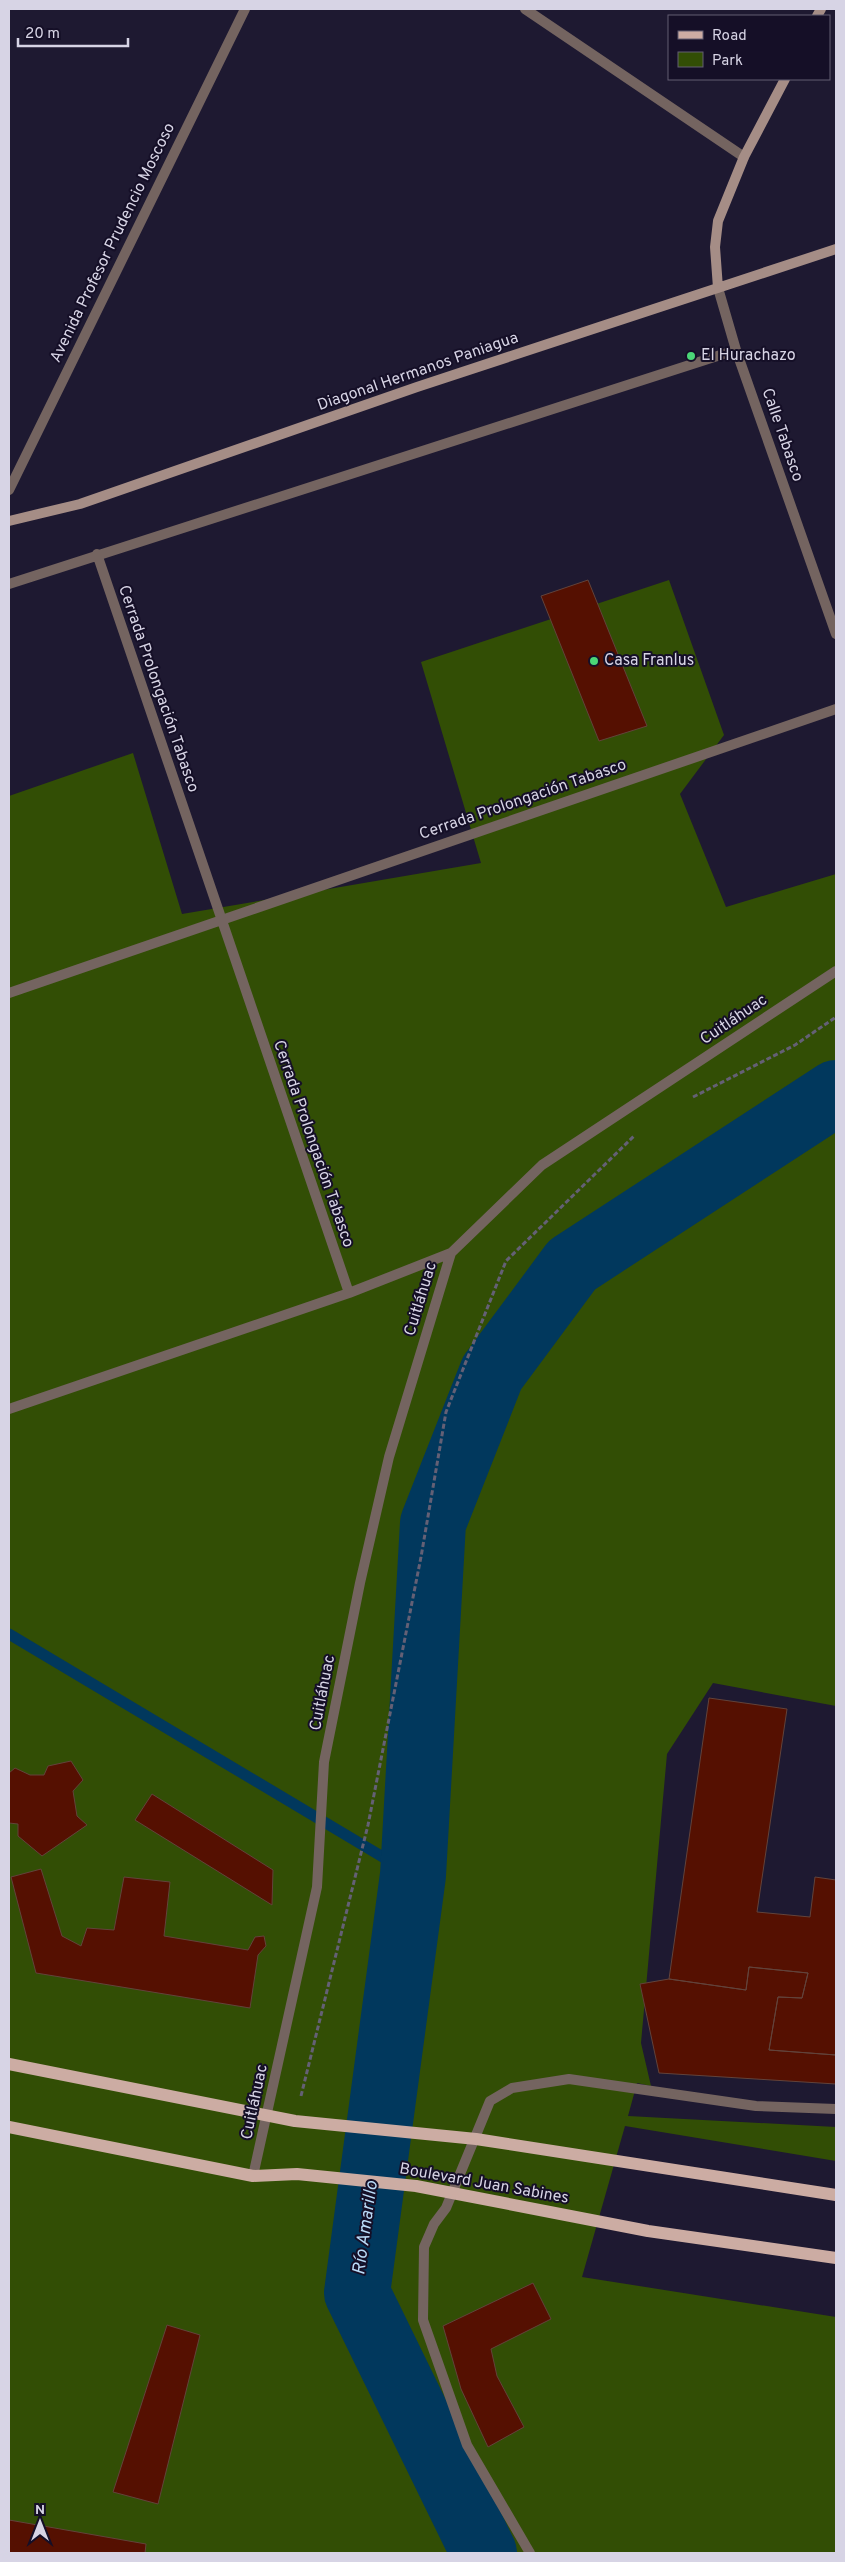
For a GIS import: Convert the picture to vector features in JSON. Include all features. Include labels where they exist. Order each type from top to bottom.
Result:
[{"type":"main road","name":"Calle Tabasco","points":[[718,288],[715,247],[718,221],[744,156],[784,80]]},
{"type":"main road","name":"Diagonal Hermanos Paniagua","points":[[9,521],[80,504],[417,387],[836,249]]},
{"type":"main road","points":[[9,2064],[295,2121],[430,2132],[476,2138],[836,2195]]},
{"type":"main road","name":"Boulevard Juan Sabines","points":[[9,2127],[254,2176],[297,2174],[416,2186],[648,2231],[836,2258]]},
{"type":"street","name":"Avenida Profesor Prudencio Moscoso","points":[[9,490],[244,9]]},
{"type":"street","points":[[526,9],[744,156]]},
{"type":"street","name":"Calle Tabasco","points":[[718,288],[736,350],[836,634]]},
{"type":"street","points":[[9,584],[97,554],[736,350]]},
{"type":"street","name":"Cerrada Prolongación Tabasco","points":[[97,554],[219,919],[349,1293]]},
{"type":"street","name":"Cerrada Prolongación Tabasco","points":[[9,993],[219,919],[836,709]]},
{"type":"street","name":"Cuitláhuac","points":[[254,2176],[317,1887],[324,1762],[389,1457],[451,1253],[542,1166],[836,971]]},
{"type":"street","points":[[9,1409],[349,1293],[451,1253]]},
{"type":"street","points":[[530,2553],[467,2445],[422,2320],[424,2247],[434,2224],[446,2208],[490,2101],[512,2088],[569,2079],[756,2106],[836,2109]]},
{"type":"path","points":[[686,1101],[795,1046],[836,1017]]},
{"type":"path","points":[[295,2121],[368,1825],[421,1557],[446,1412],[506,1261],[638,1132]]},
{"type":"green space","points":[[669,580],[724,735],[680,794],[726,907],[836,874],[836,1706],[713,1683],[667,1754],[641,2043],[651,2086],[637,2083],[628,2116],[836,2127],[836,2161],[625,2126],[582,2277],[836,2317],[836,2553],[9,2553],[9,796],[133,753],[182,914],[481,863],[421,662]]},
{"type":"building","name":"Casa Franlus","points":[[588,580],[647,726],[599,741],[541,596]]},
{"type":"building","points":[[709,1698],[787,1709],[757,1912],[810,1917],[815,1877],[836,1880],[836,2055],[769,2050],[778,1997],[802,1998],[808,1973],[749,1967],[746,1990],[669,1979]]},
{"type":"building","points":[[71,1761],[83,1780],[73,1791],[77,1816],[87,1825],[42,1856],[18,1836],[18,1824],[9,1823],[9,1773],[15,1768],[30,1775],[44,1775],[48,1766]]},
{"type":"building","points":[[152,1794],[273,1870],[272,1905],[135,1820]]},
{"type":"building","points":[[41,1869],[62,1936],[81,1946],[87,1928],[114,1930],[124,1877],[170,1882],[164,1936],[248,1950],[255,1937],[264,1936],[266,1946],[258,1955],[250,2008],[36,1973],[11,1877]]},
{"type":"building","points":[[749,1967],[808,1973],[802,1998],[778,1997],[769,2050],[836,2055],[836,2084],[659,2073],[640,1984],[669,1979],[746,1990]]},
{"type":"building","points":[[533,2283],[551,2319],[491,2349],[497,2376],[524,2427],[488,2447],[461,2389],[443,2326]]},
{"type":"building","points":[[167,2325],[200,2335],[158,2504],[113,2492]]},
{"type":"building","points":[[9,2520],[146,2544],[145,2553],[9,2553]]},
{"type":"waterway","name":"Río Amarillo","points":[[484,2553],[357,2293],[413,1875],[433,1523],[492,1373],[572,1265],[836,1093]]},
{"type":"waterway","points":[[9,1634],[413,1875]]},
{"type":"place","name":"El Hurachazo","points":[[691,356]]},
{"type":"place","name":"Casa Franlus","points":[[594,661]]}]
